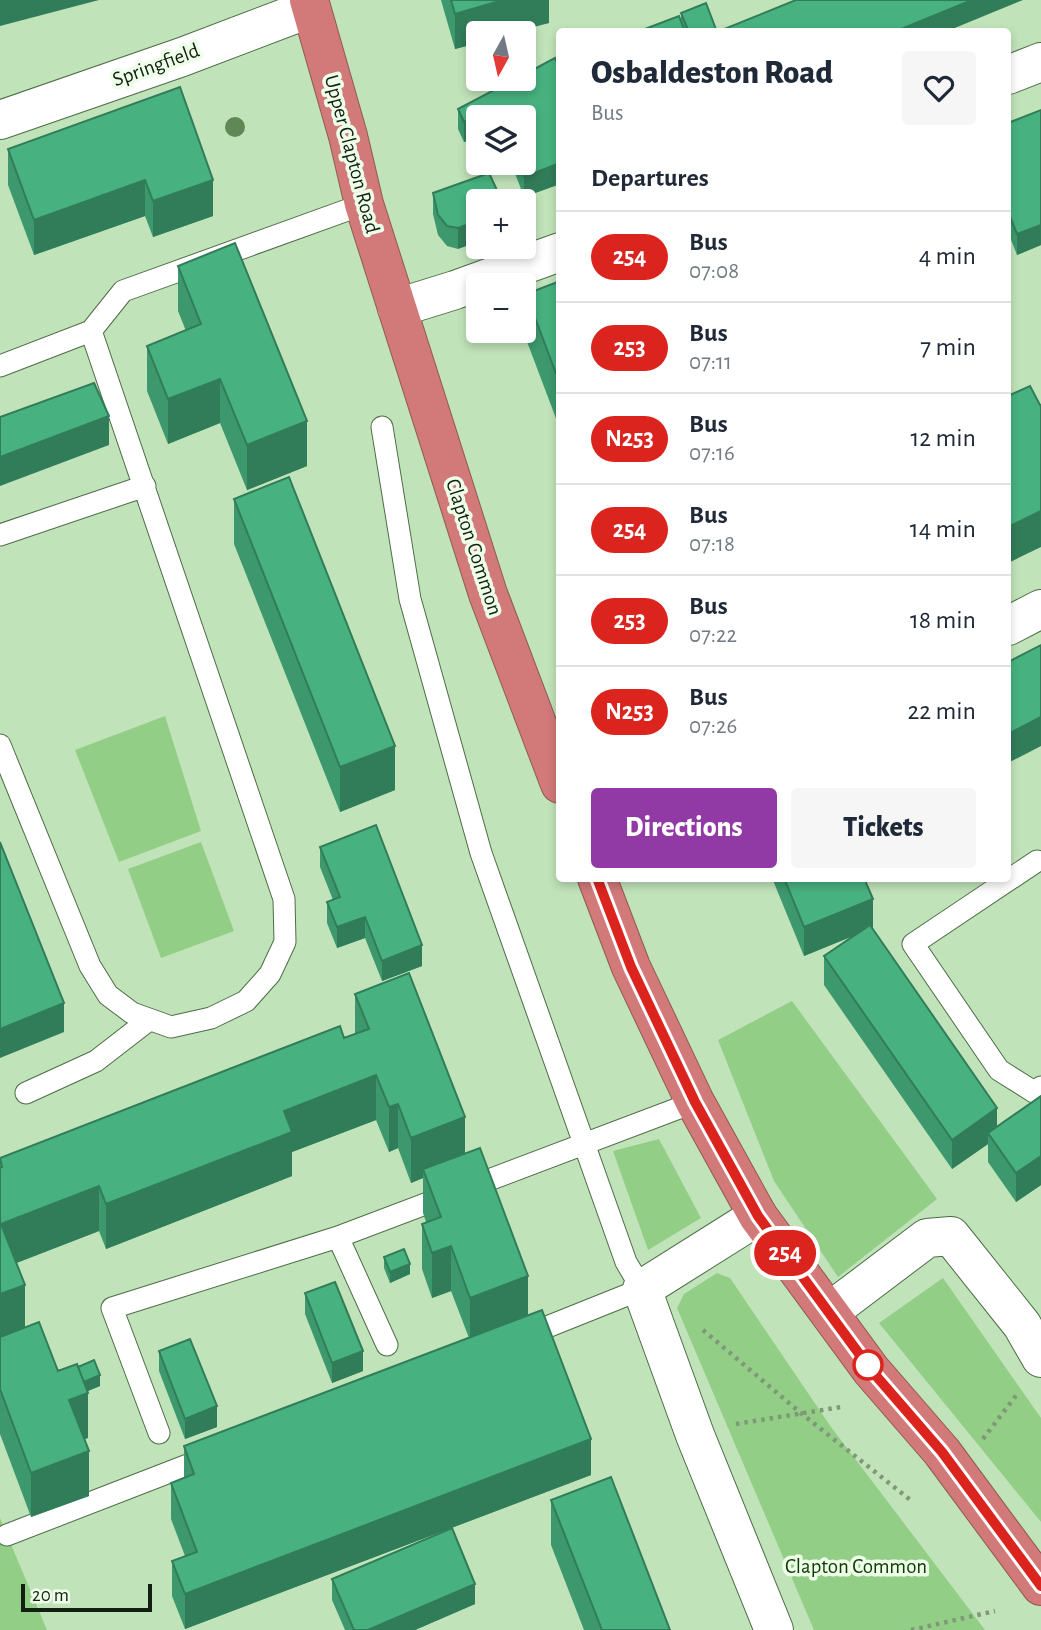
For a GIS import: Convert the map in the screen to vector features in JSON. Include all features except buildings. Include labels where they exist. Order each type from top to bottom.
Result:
[{"type":"highway","name":"Upper Clapton Road","points":[[310,4],[348,135],[364,204],[397,308]]},
{"type":"highway","name":"Clapton Common","points":[[397,308],[488,593],[556,773]]},
{"type":"highway","points":[[599,882],[631,967],[695,1102],[758,1216],[871,1370],[942,1452],[1041,1586]]},
{"type":"street","name":"Springfield","points":[[0,120],[182,57],[310,4]]},
{"type":"street","points":[[1011,74],[1041,62]]},
{"type":"street","points":[[397,308],[448,293],[556,253]]},
{"type":"street","points":[[1011,624],[1041,609]]},
{"type":"street","points":[[758,1216],[642,1289],[695,1435],[775,1630]]},
{"type":"street","points":[[829,1312],[927,1238],[951,1236],[1031,1318],[1033,1371]]},
{"type":"lane","points":[[0,366],[91,331],[123,291],[364,204]]},
{"type":"lane","points":[[0,745],[90,965],[108,995],[132,1013],[171,1027],[211,1018],[246,1001],[270,974],[285,942],[284,899],[91,331]]},
{"type":"lane","points":[[382,427],[410,599],[481,853],[626,1262],[642,1289],[499,1345]]},
{"type":"lane","points":[[0,535],[145,486]]},
{"type":"lane","points":[[1011,878],[1037,861]]},
{"type":"lane","points":[[1006,882],[913,944],[999,1070],[1034,1092],[1041,1087]]},
{"type":"lane","points":[[26,1093],[96,1061],[149,1020]]},
{"type":"lane","points":[[159,1433],[112,1308],[338,1237],[695,1102]]},
{"type":"lane","points":[[338,1237],[387,1345]]},
{"type":"lane","points":[[7,1535],[235,1447]]},
{"type":"path","points":[[697,1325],[802,1414],[913,1502]]},
{"type":"path","points":[[979,1444],[1033,1371]]},
{"type":"path","points":[[695,1435],[730,1425],[841,1407]]},
{"type":"path","points":[[911,1630],[995,1611]]},
{"type":"green space","points":[[165,716],[201,831],[119,862],[75,750]]},
{"type":"green space","points":[[201,842],[234,931],[161,958],[128,869]]},
{"type":"green space","points":[[792,1001],[937,1199],[838,1277],[774,1181],[718,1040]]},
{"type":"green space","points":[[659,1139],[701,1218],[648,1250],[613,1151]]},
{"type":"green space","name":"Clapton Common","points":[[717,1273],[730,1278],[831,1427],[985,1630],[814,1630],[677,1308],[684,1294]]},
{"type":"green space","points":[[943,1278],[1041,1418],[1041,1522],[879,1323]]},
{"type":"green space","points":[[0,1518],[47,1630],[0,1630]]},
{"type":"bus line","name":"254","points":[[599,882],[631,967],[695,1102],[758,1216],[871,1370],[942,1452],[1041,1586]]}]
